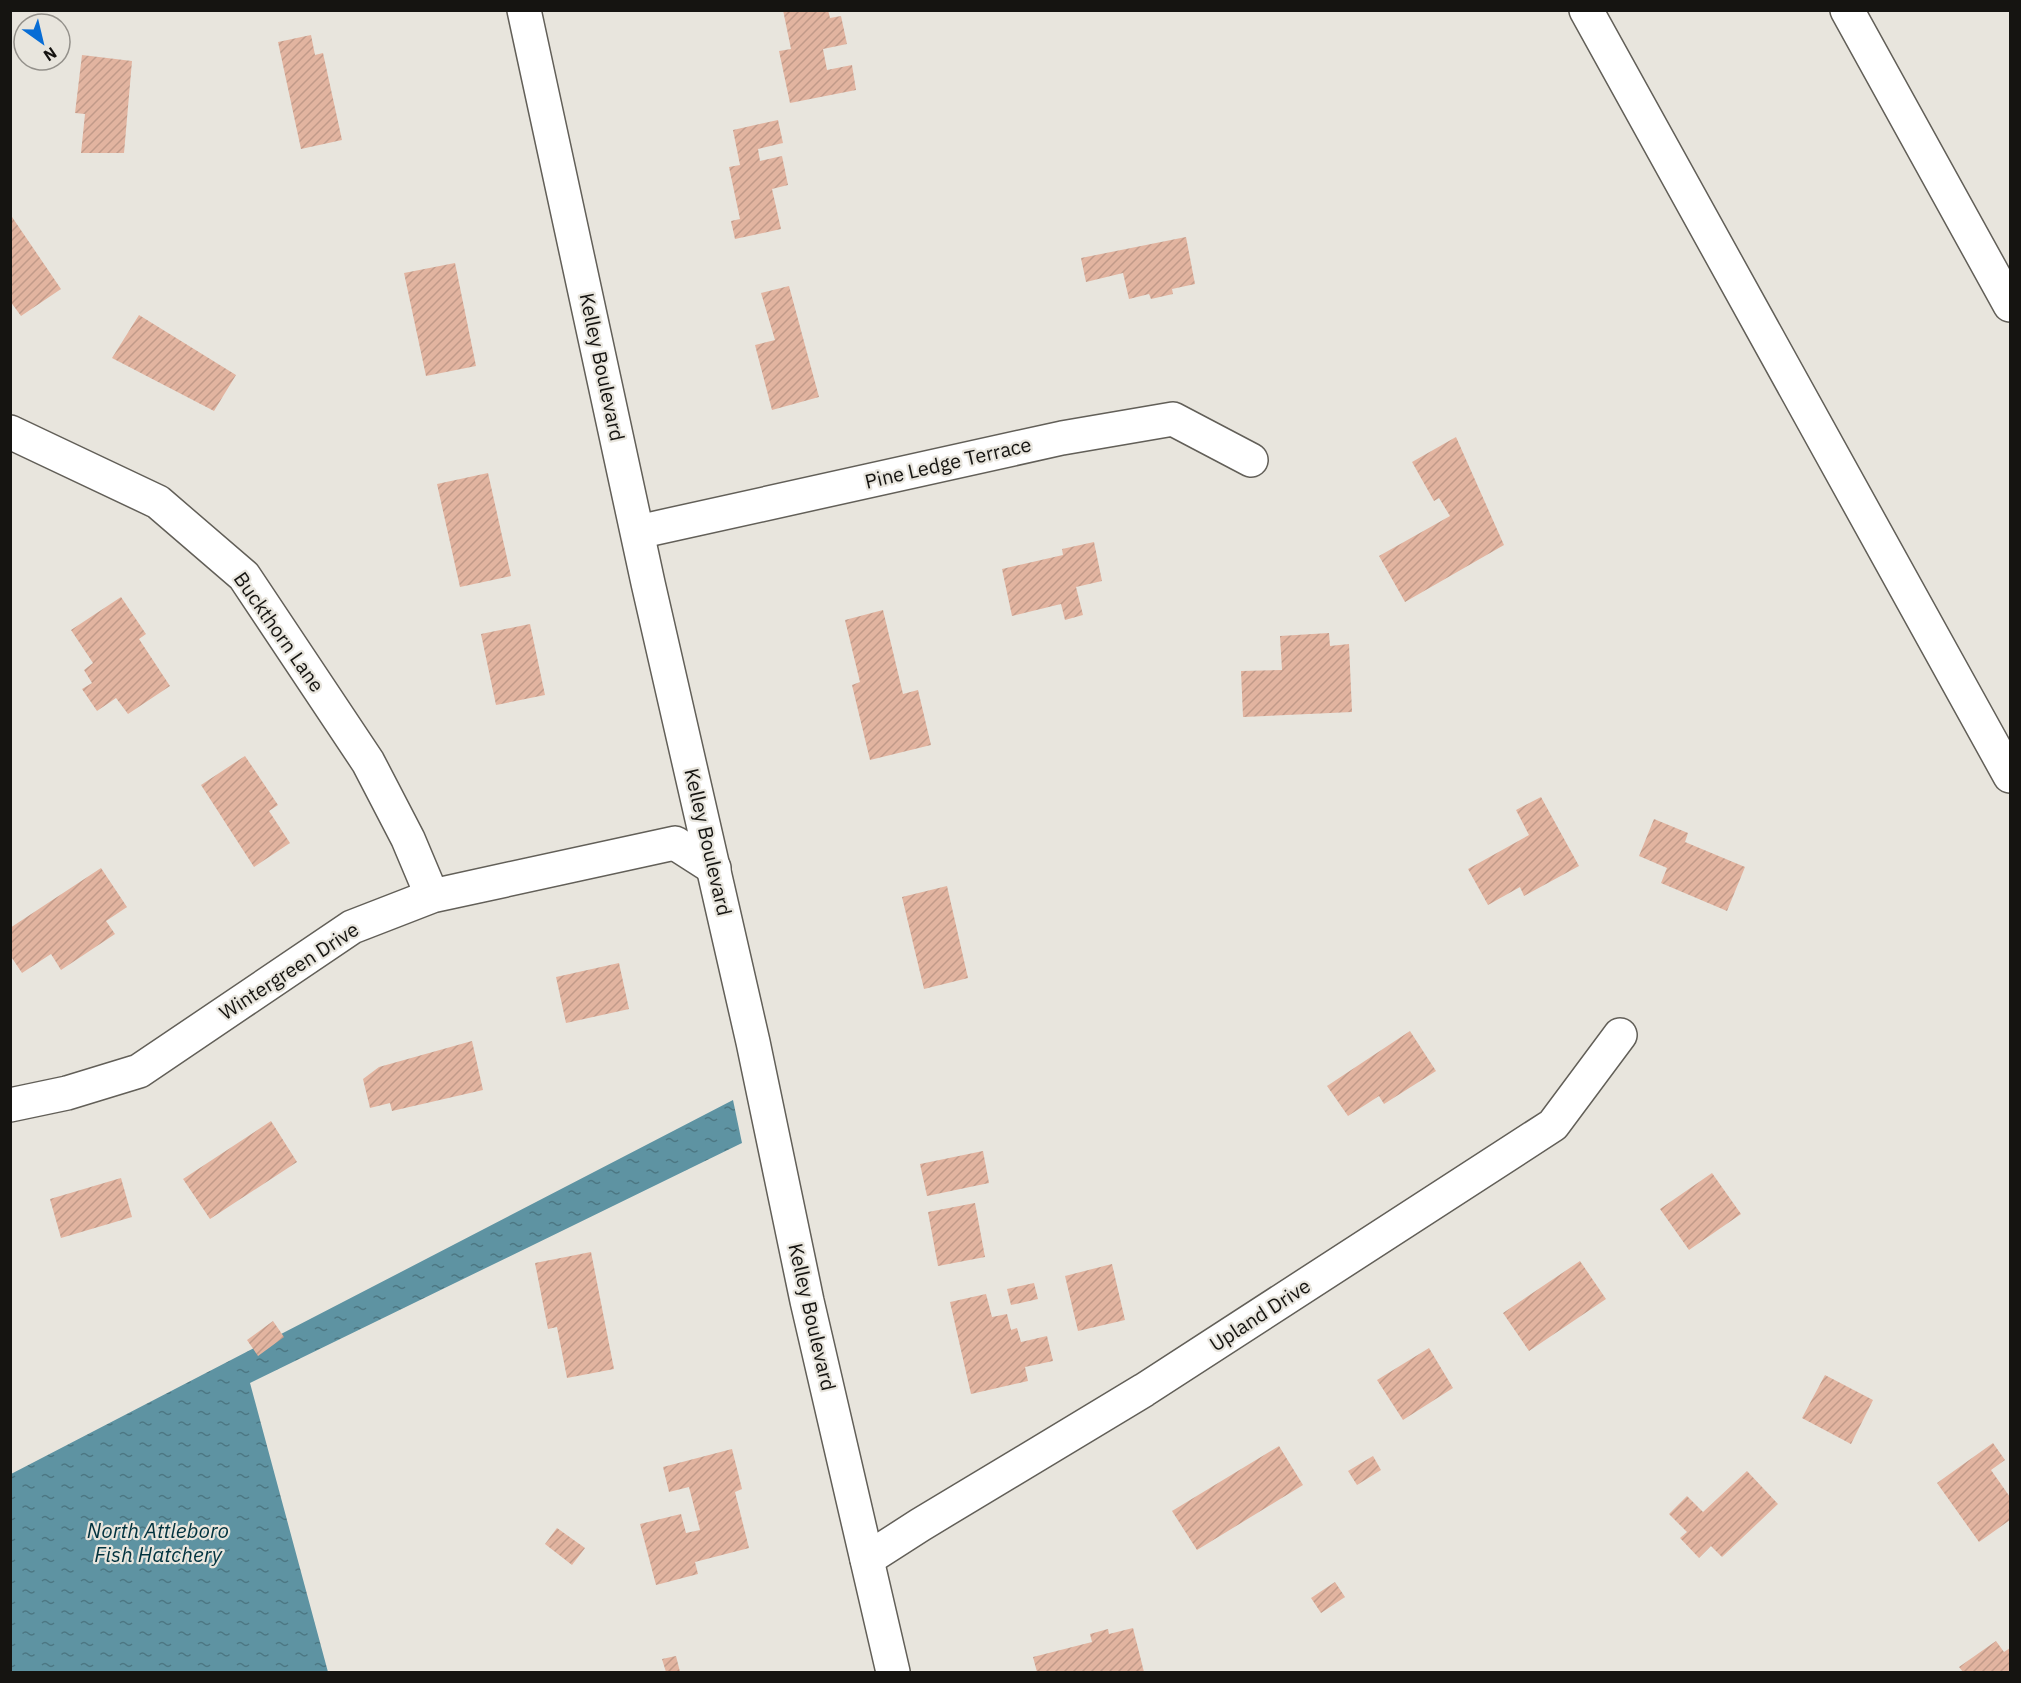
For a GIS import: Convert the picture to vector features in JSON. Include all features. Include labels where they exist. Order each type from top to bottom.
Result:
[{"type":"main road","name":"Kelley Boulevard","points":[[524,10],[714,868],[807,1301],[893,1672]]},
{"type":"main road","points":[[1586,10],[2010,776]]},
{"type":"main road","points":[[1847,10],[2010,305]]},
{"type":"main road","name":"Pine Ledge Terrace","points":[[638,532],[1062,438],[1173,419],[1251,460]]},
{"type":"main road","name":"Buckthorn Lane","points":[[10,432],[158,502],[244,576],[368,762],[408,839],[432,896]]},
{"type":"main road","name":"Wintergreen Drive","points":[[10,1106],[67,1093],[139,1071],[352,927],[432,896],[675,843],[714,868]]},
{"type":"main road","name":"Upland Drive","points":[[867,1559],[1144,1390],[1553,1125],[1620,1035]]},
{"type":"water","name":"North Attleboro Fish Hatchery","points":[[733,1100],[742,1143],[250,1383],[328,1672],[11,1672],[11,1474]]},
{"type":"building","points":[[783,10],[828,10],[830,18],[841,16],[847,44],[823,49],[827,70],[852,65],[856,90],[790,103],[779,51],[791,49]]},
{"type":"building","points":[[311,35],[315,55],[323,53],[342,140],[301,149],[278,42]]},
{"type":"building","points":[[82,55],[132,61],[124,153],[81,153],[85,114],[75,113]]},
{"type":"building","points":[[778,120],[783,143],[758,149],[760,161],[782,156],[788,185],[772,189],[781,229],[735,239],[731,221],[740,219],[729,167],[740,165],[733,130]]},
{"type":"building","points":[[10,214],[61,289],[21,316],[10,301]]},
{"type":"building","points":[[1186,237],[1195,284],[1172,289],[1173,294],[1151,299],[1149,294],[1129,299],[1123,273],[1086,282],[1081,258]]},
{"type":"building","points":[[455,263],[476,366],[426,376],[404,273]]},
{"type":"building","points":[[789,286],[819,397],[772,410],[755,345],[775,340],[761,293]]},
{"type":"building","points":[[139,315],[236,375],[214,411],[112,358]]},
{"type":"building","points":[[1456,437],[1504,545],[1405,602],[1379,556],[1450,516],[1439,498],[1434,501],[1412,462]]},
{"type":"building","points":[[488,473],[511,576],[460,587],[437,484]]},
{"type":"building","points":[[1094,542],[1102,581],[1076,587],[1083,615],[1065,620],[1061,604],[1012,616],[1002,569],[1063,555],[1062,549]]},
{"type":"building","points":[[121,597],[146,634],[139,639],[170,686],[128,714],[116,698],[97,711],[82,689],[92,683],[84,670],[93,663],[71,630]]},
{"type":"building","points":[[883,610],[903,694],[918,690],[931,745],[870,760],[852,685],[860,682],[845,620]]},
{"type":"building","points":[[530,624],[545,695],[496,705],[481,634]]},
{"type":"building","points":[[1329,633],[1330,646],[1349,644],[1352,712],[1243,717],[1241,671],[1282,670],[1280,636]]},
{"type":"building","points":[[245,756],[278,805],[269,811],[290,843],[254,867],[201,785]]},
{"type":"building","points":[[1541,797],[1579,866],[1524,896],[1520,887],[1488,905],[1468,869],[1529,835],[1516,810]]},
{"type":"building","points":[[1654,819],[1688,833],[1685,842],[1745,867],[1727,911],[1661,883],[1667,868],[1639,856]]},
{"type":"building","points":[[101,868],[127,907],[106,921],[115,934],[61,970],[51,954],[22,973],[10,955],[10,928]]},
{"type":"building","points":[[947,886],[968,978],[924,989],[902,897]]},
{"type":"building","points":[[619,963],[629,1009],[566,1023],[556,977]]},
{"type":"building","points":[[1410,1031],[1436,1071],[1384,1104],[1379,1096],[1348,1116],[1327,1086]]},
{"type":"building","points":[[472,1041],[483,1090],[392,1111],[390,1103],[370,1108],[363,1079],[379,1067]]},
{"type":"building","points":[[271,1121],[297,1162],[210,1219],[183,1179]]},
{"type":"building","points":[[983,1151],[989,1183],[927,1196],[920,1164]]},
{"type":"building","points":[[1712,1173],[1741,1214],[1689,1250],[1660,1209]]},
{"type":"building","points":[[121,1178],[132,1217],[61,1238],[50,1199]]},
{"type":"building","points":[[975,1203],[985,1257],[938,1266],[928,1212]]},
{"type":"building","points":[[591,1252],[614,1369],[567,1378],[557,1327],[548,1329],[535,1263]]},
{"type":"building","points":[[1580,1261],[1606,1299],[1529,1351],[1503,1313]]},
{"type":"building","points":[[1112,1264],[1125,1320],[1078,1331],[1065,1276]]},
{"type":"building","points":[[1034,1283],[1038,1299],[1011,1305],[1007,1289]]},
{"type":"building","points":[[986,1294],[992,1317],[1007,1314],[1011,1330],[1017,1328],[1021,1342],[1047,1336],[1053,1361],[1025,1367],[1028,1381],[971,1394],[950,1302]]},
{"type":"building","points":[[273,1321],[284,1337],[258,1356],[247,1340]]},
{"type":"building","points":[[1429,1348],[1453,1388],[1403,1420],[1377,1380]]},
{"type":"building","points":[[1825,1375],[1873,1400],[1851,1444],[1802,1418]]},
{"type":"building","points":[[1993,1443],[2005,1460],[1991,1470],[2010,1497],[2010,1520],[1979,1542],[1937,1483]]},
{"type":"building","points":[[1279,1446],[1303,1485],[1197,1550],[1172,1511]]},
{"type":"building","points":[[732,1449],[742,1489],[735,1492],[749,1548],[695,1562],[698,1574],[656,1585],[640,1524],[681,1514],[686,1533],[700,1530],[689,1487],[669,1492],[663,1467]]},
{"type":"building","points":[[1373,1456],[1381,1470],[1357,1485],[1348,1471]]},
{"type":"building","points":[[1747,1471],[1778,1504],[1722,1557],[1711,1546],[1699,1558],[1680,1538],[1687,1532],[1669,1514],[1687,1496],[1703,1512]]},
{"type":"building","points":[[557,1528],[585,1548],[572,1565],[545,1544]]},
{"type":"building","points":[[1335,1582],[1345,1597],[1321,1613],[1311,1598]]},
{"type":"building","points":[[1133,1628],[1144,1672],[1037,1672],[1033,1657],[1092,1642],[1090,1634],[1108,1629],[1109,1634]]},
{"type":"building","points":[[1996,1641],[2004,1652],[2010,1648],[2010,1672],[1963,1672],[1959,1667]]},
{"type":"building","points":[[676,1656],[680,1672],[666,1672],[662,1659]]}]
